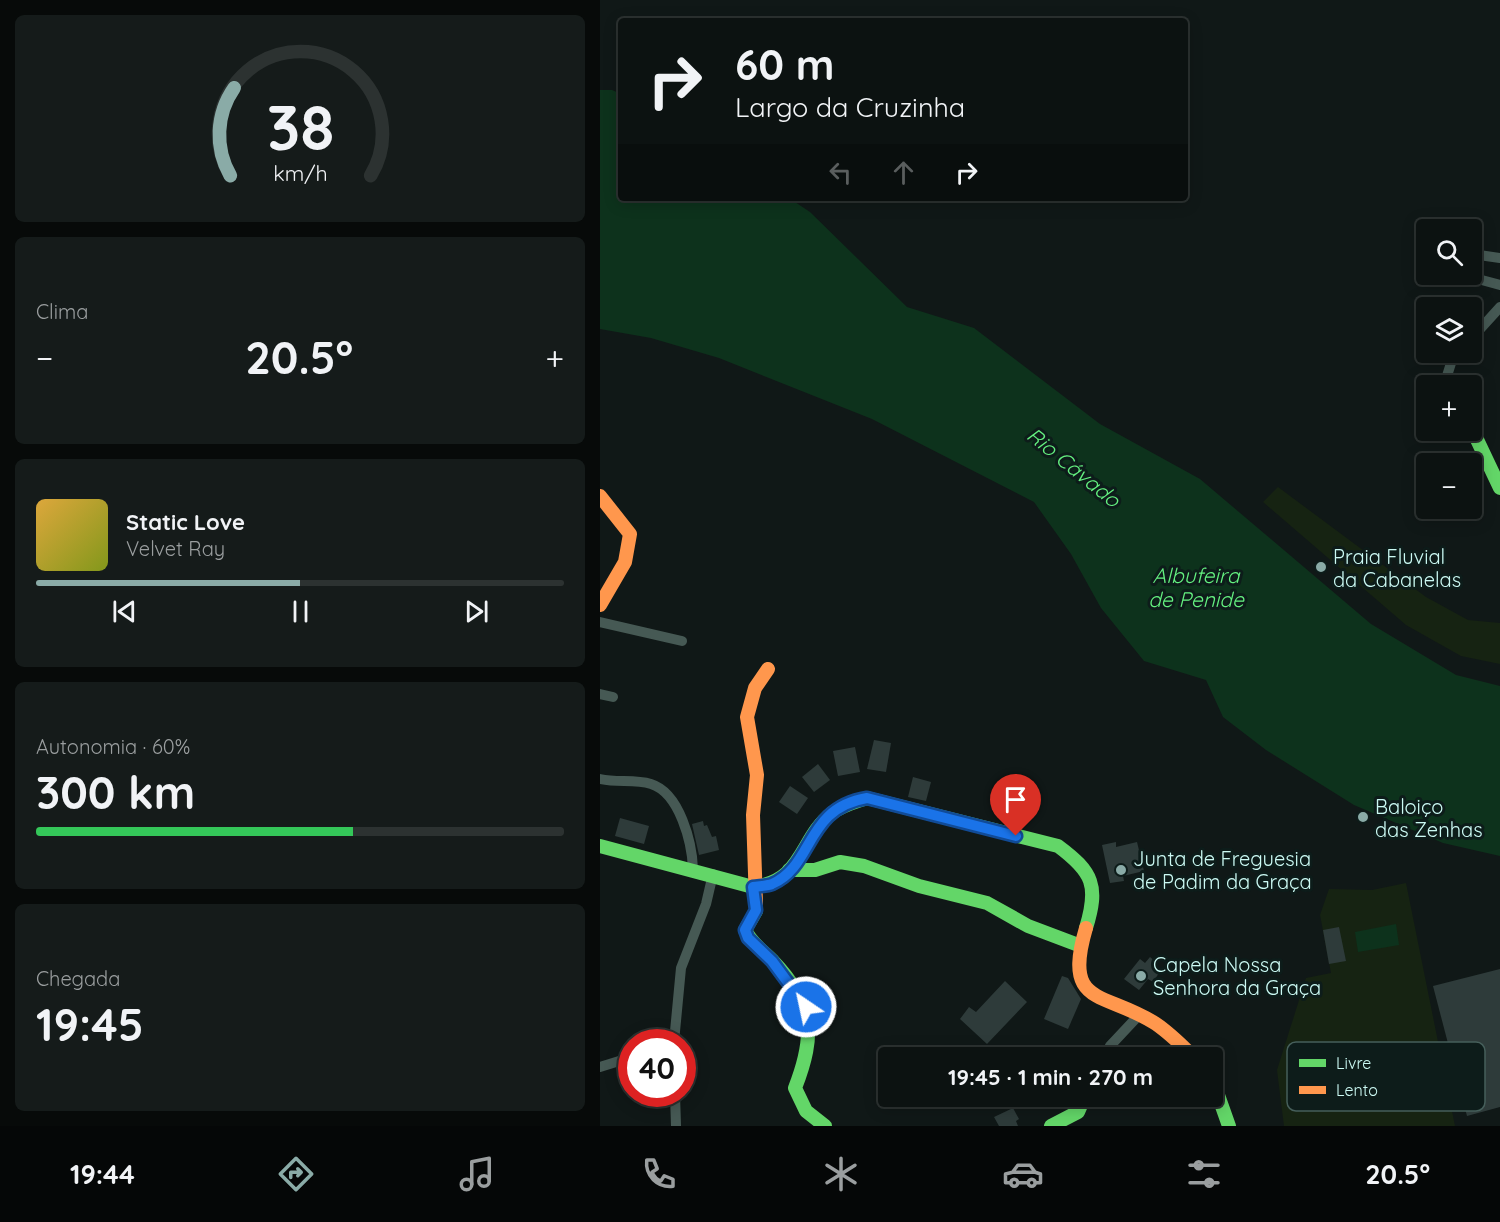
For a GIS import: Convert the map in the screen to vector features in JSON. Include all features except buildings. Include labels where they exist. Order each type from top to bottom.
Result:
[{"type":"street","points":[[1482,255],[1500,258]]},
{"type":"street","points":[[1482,280],[1500,285]]},
{"type":"street","points":[[1482,327],[1500,307]]},
{"type":"street","points":[[1478,441],[1500,488]]},
{"type":"street","points":[[600,496],[630,534],[625,562],[600,605]]},
{"type":"street","points":[[600,622],[682,641]]},
{"type":"street","points":[[768,669],[752,695],[747,717],[757,775],[753,815],[753,887],[756,910],[745,930],[748,938],[772,961],[806,1007],[811,1028],[810,1052],[795,1088],[806,1111],[825,1126]]},
{"type":"street","points":[[600,694],[613,697]]},
{"type":"street","points":[[600,779],[654,785],[668,795],[682,821],[693,857],[693,869]]},
{"type":"street","points":[[600,846],[713,874],[753,887],[772,884],[789,870],[828,815],[847,801],[867,798],[1058,846],[1077,860],[1092,878],[1093,906],[1081,946],[1078,974],[1091,993],[1154,1022],[1182,1047]]},
{"type":"street","points":[[789,870],[815,870],[840,862],[864,866],[919,886],[987,903],[1028,926],[1081,946]]},
{"type":"street","points":[[673,1029],[681,968],[706,904],[713,874]]},
{"type":"street","points":[[1110,1047],[1139,1015]]},
{"type":"street","points":[[600,1067],[618,1062]]},
{"type":"street","points":[[675,1107],[676,1126]]},
{"type":"street","points":[[1222,1107],[1229,1126]]},
{"type":"street","points":[[1051,1126],[1078,1119]]},
{"type":"shaded area","points":[[1278,487],[1426,597],[1468,620],[1500,623],[1500,664],[1461,656],[1406,625],[1263,502]]},
{"type":"shaded area","points":[[1406,883],[1438,1042],[1287,1042],[1287,1111],[1452,1111],[1455,1126],[1284,1126],[1277,1070],[1306,978],[1331,973],[1320,915],[1329,889],[1372,890]]},
{"type":"water","name":"Albufeira de Penide","points":[[600,90],[612,90],[618,93],[618,201],[794,201],[810,212],[907,307],[974,328],[1100,424],[1200,479],[1371,624],[1456,675],[1500,686],[1500,856],[1443,843],[1354,805],[1266,750],[1223,717],[1206,680],[1144,661],[1101,608],[1071,554],[1034,502],[872,419],[719,358],[651,338],[600,329]]},
{"type":"water","points":[[1396,924],[1399,945],[1358,952],[1355,932]]},
{"type":"traffic: fast","points":[[1478,441],[1500,488]]},
{"type":"traffic: fast","points":[[600,846],[753,887],[782,877],[792,868],[821,823],[832,813],[867,798],[1058,846],[1079,864],[1090,881],[1092,901],[1086,928]]},
{"type":"traffic: fast","points":[[789,870],[815,870],[840,862],[864,866],[919,886],[987,903],[1028,926],[1081,946]]},
{"type":"traffic: fast","points":[[756,903],[756,911],[745,930],[754,943],[787,977],[804,1006],[808,1035],[802,1069],[795,1088],[806,1111],[825,1126]]},
{"type":"traffic: fast","points":[[1051,1126],[1078,1112],[1080,1107]]},
{"type":"traffic: fast","points":[[1222,1107],[1229,1126]]},
{"type":"traffic: slow","points":[[600,496],[630,534],[625,562],[600,605]]},
{"type":"traffic: slow","points":[[756,903],[753,815],[757,775],[747,717],[755,688],[768,669]]},
{"type":"traffic: slow","points":[[1086,928],[1080,953],[1080,971],[1084,984],[1092,993],[1153,1022],[1183,1047]]},
{"type":"place","name":"Praia Fluvial da Cabanelas","points":[[1321,567]]},
{"type":"place","name":"Baloiço das Zenhas","points":[[1363,817]]},
{"type":"place","name":"Junta de Freguesia de Padim da Graça","points":[[1121,870]]},
{"type":"place","name":"Capela Nossa Senhora da Graça","points":[[1141,976]]},
{"type":"route","points":[[806,1007],[794,987],[748,938],[745,930],[756,910],[753,887],[772,884],[789,870],[828,815],[847,801],[867,798],[1016,836]]},
{"type":"water label","name":"Rio Cávado","points":[[1074,467]]}]
